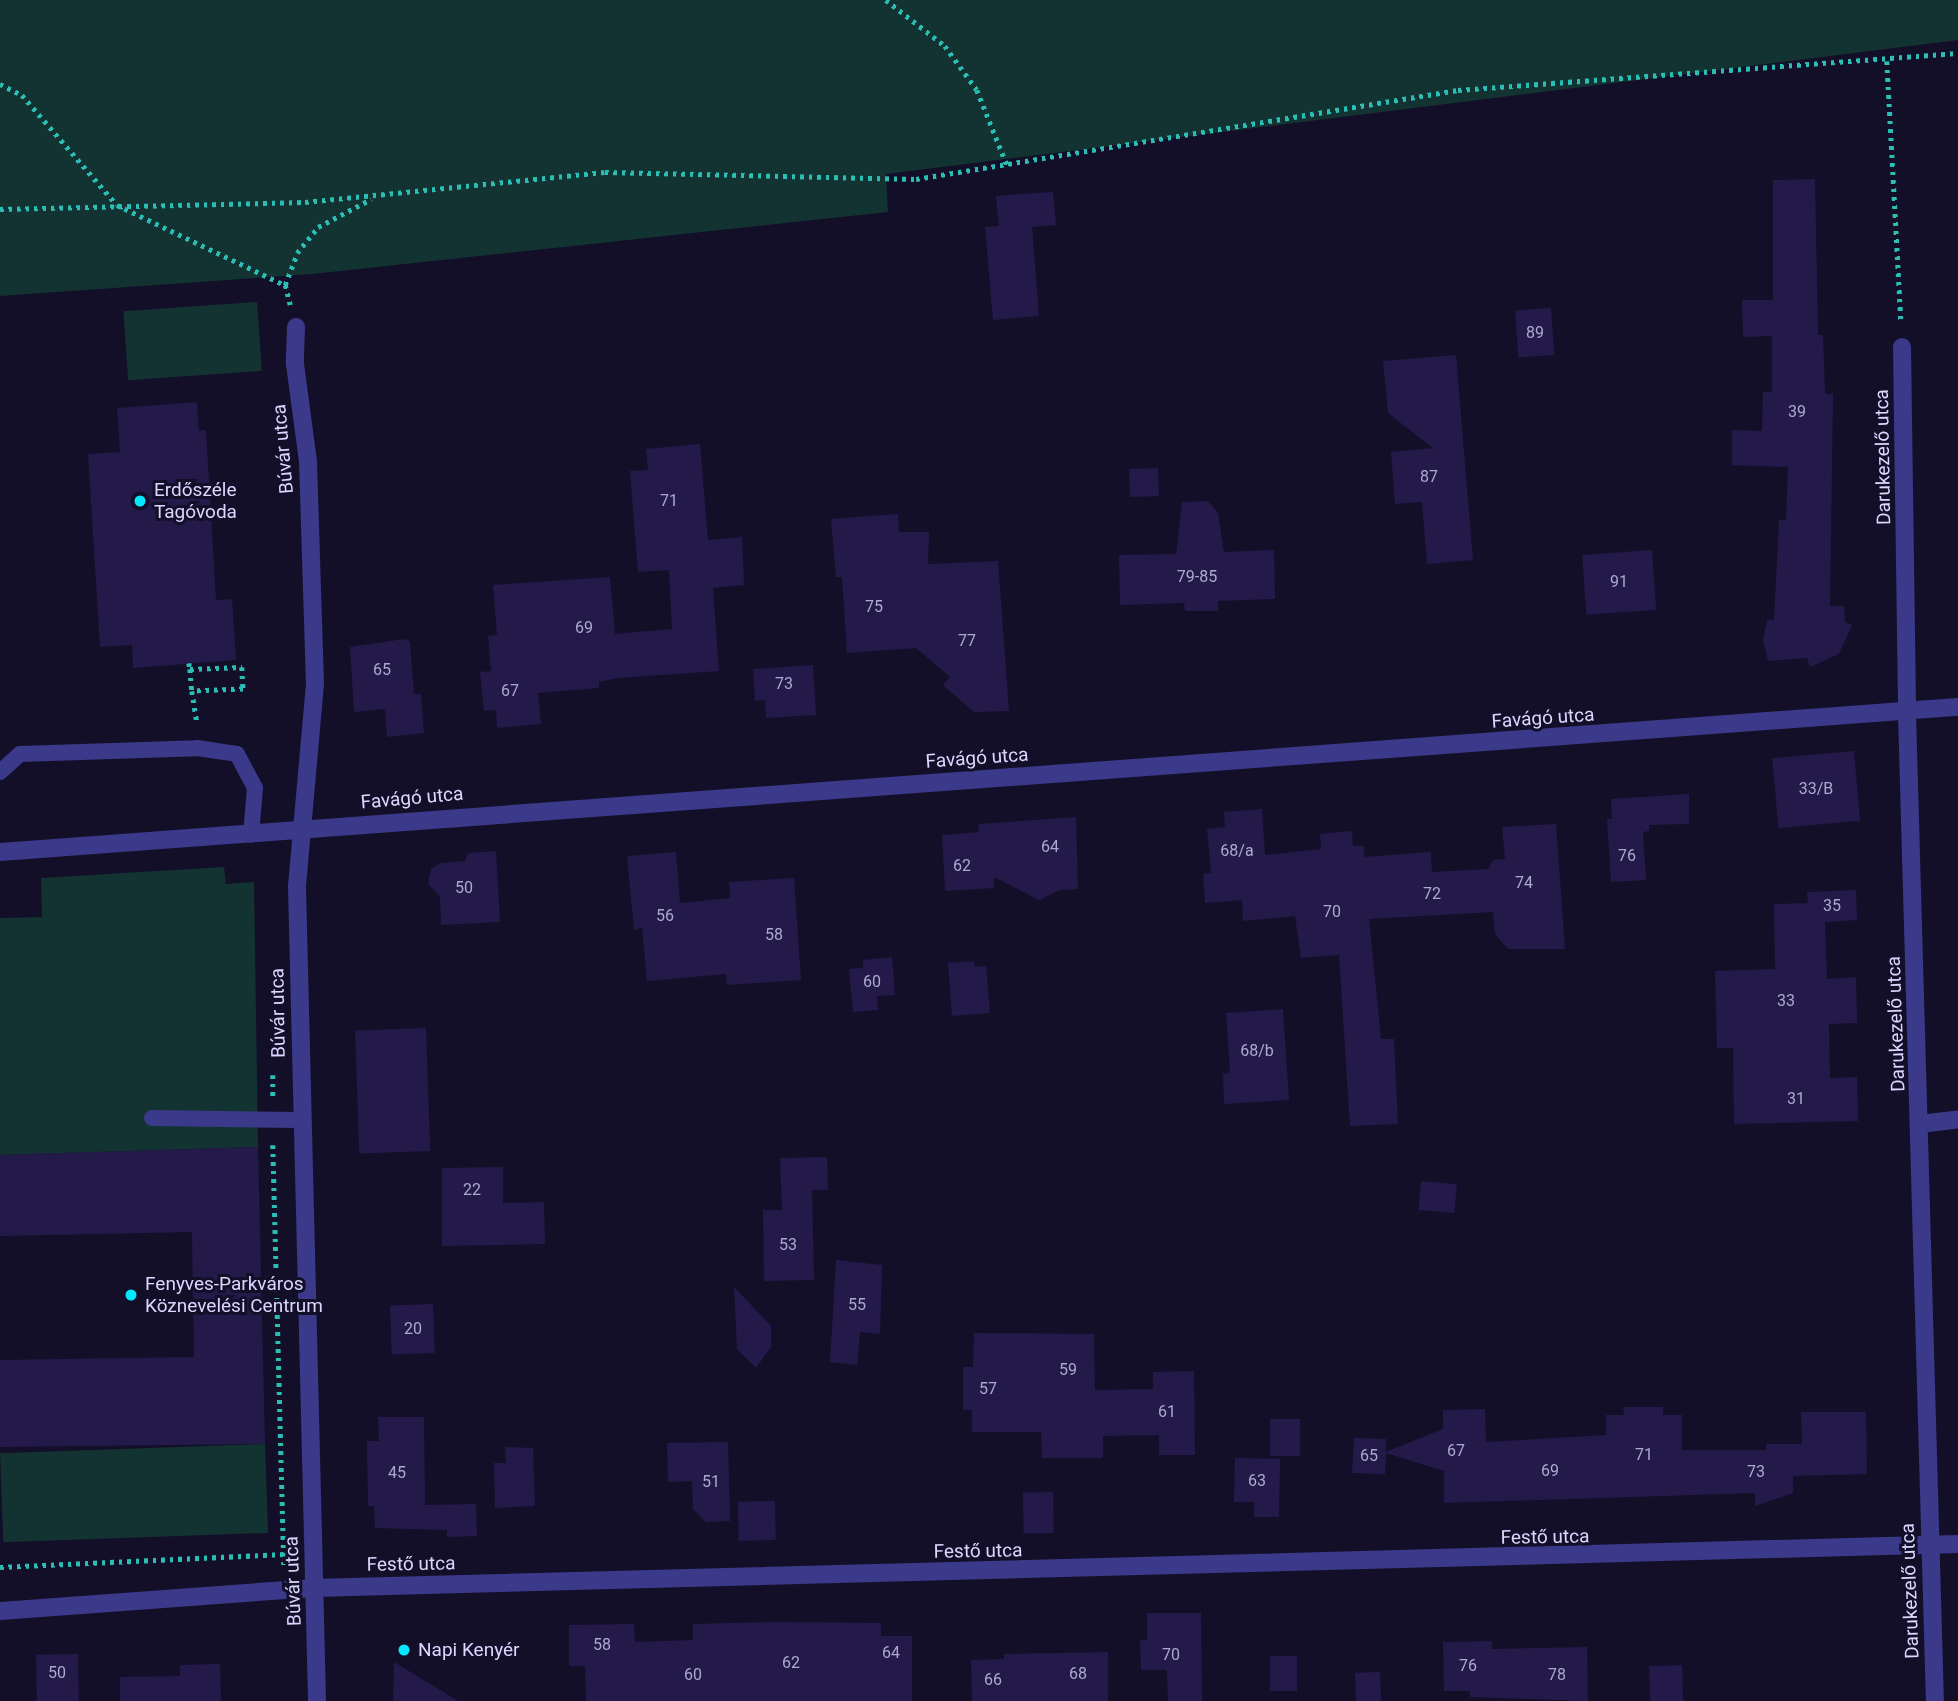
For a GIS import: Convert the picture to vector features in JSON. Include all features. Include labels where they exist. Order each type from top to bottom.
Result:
[{"type":"street","name":"Búvár utca","points":[[296,327],[295,364],[308,462],[316,684],[297,887],[300,1120],[317,1701]]},
{"type":"street","name":"Darukezelő utca","points":[[1902,346],[1907,714],[1935,1701]]},
{"type":"street","name":"Favágó utca","points":[[0,852],[1907,714],[1958,707]]},
{"type":"street","points":[[1920,1124],[1958,1119]]},
{"type":"street","name":"Festő utca","points":[[0,1611],[314,1588],[1930,1549],[1958,1544]]},
{"type":"lane","points":[[0,772],[20,754],[197,748],[237,754],[255,788],[251,835]]},
{"type":"lane","points":[[152,1118],[300,1120]]},
{"type":"path","points":[[887,0],[945,46],[977,90],[1007,165]]},
{"type":"path","points":[[0,209],[305,202],[605,172],[916,179],[1458,89],[1887,61],[1958,53]]},
{"type":"path","points":[[1887,61],[1902,346]]},
{"type":"path","points":[[0,84],[22,95],[117,205],[285,285]]},
{"type":"path","points":[[296,327],[285,285],[297,253],[318,227],[375,197]]},
{"type":"path","points":[[192,691],[243,689],[242,667],[190,666],[192,691],[197,748]]},
{"type":"path","points":[[272,1061],[285,1590]]},
{"type":"path","points":[[0,1567],[283,1554],[313,1555]]},
{"type":"green space","points":[[0,0],[1958,0],[1958,40],[886,174],[888,212],[312,274],[0,296]]},
{"type":"green space","points":[[257,302],[262,371],[128,380],[123,311]]},
{"type":"green space","points":[[224,867],[226,884],[254,882],[258,1147],[0,1155],[0,918],[42,917],[41,878]]},
{"type":"green space","points":[[265,1444],[268,1533],[3,1542],[0,1453]]},
{"type":"building","points":[[1815,179],[1818,335],[1823,335],[1825,394],[1833,394],[1830,606],[1844,606],[1845,622],[1852,625],[1839,654],[1810,667],[1807,658],[1768,661],[1763,640],[1767,620],[1774,620],[1779,520],[1786,520],[1788,467],[1732,465],[1732,430],[1762,431],[1763,392],[1772,392],[1772,336],[1743,337],[1742,300],[1773,300],[1773,180]]},
{"type":"building","points":[[1053,192],[1056,225],[1032,227],[1039,316],[993,320],[985,227],[999,226],[996,196]]},
{"type":"building","points":[[1551,308],[1554,355],[1518,357],[1515,311]]},
{"type":"building","points":[[1456,355],[1473,560],[1427,564],[1422,502],[1395,504],[1391,452],[1433,448],[1388,413],[1383,361]]},
{"type":"building","points":[[197,402],[199,431],[206,430],[216,600],[232,599],[236,660],[133,668],[132,645],[100,647],[88,454],[120,452],[117,408]]},
{"type":"building","points":[[700,444],[708,540],[742,537],[744,585],[713,588],[719,671],[618,678],[599,682],[599,688],[538,693],[541,724],[497,728],[496,710],[484,711],[480,672],[491,671],[488,636],[497,635],[493,585],[610,577],[615,634],[672,629],[669,570],[638,572],[630,471],[648,470],[646,449]]},
{"type":"building","points":[[1158,468],[1159,496],[1130,497],[1129,469]]},
{"type":"building","points":[[1208,501],[1218,513],[1224,552],[1274,550],[1275,599],[1218,601],[1218,611],[1185,611],[1184,603],[1120,605],[1119,555],[1176,554],[1182,502]]},
{"type":"building","points":[[898,514],[899,532],[929,532],[928,564],[998,561],[1009,711],[974,712],[943,685],[950,677],[916,648],[847,653],[842,577],[836,577],[831,519]]},
{"type":"building","points":[[1652,550],[1656,610],[1586,615],[1582,555]]},
{"type":"building","points":[[404,639],[410,642],[414,694],[421,694],[424,733],[387,737],[385,709],[354,712],[350,647]]},
{"type":"building","points":[[813,665],[816,715],[766,718],[765,700],[755,701],[753,669]]},
{"type":"building","points":[[1854,751],[1860,821],[1778,828],[1772,758]]},
{"type":"building","points":[[1689,794],[1689,824],[1649,825],[1649,831],[1643,832],[1646,880],[1611,882],[1607,819],[1612,819],[1611,799]]},
{"type":"building","points":[[1262,809],[1265,855],[1321,849],[1320,834],[1352,831],[1353,846],[1364,846],[1364,857],[1431,852],[1432,872],[1488,869],[1493,860],[1505,859],[1502,827],[1556,824],[1565,949],[1508,949],[1495,934],[1493,912],[1369,919],[1381,1039],[1394,1039],[1398,1124],[1350,1126],[1339,955],[1301,958],[1295,916],[1243,921],[1242,900],[1205,903],[1203,874],[1211,873],[1207,829],[1225,827],[1224,812]]},
{"type":"building","points":[[1076,817],[1078,889],[1060,890],[1039,900],[994,877],[994,888],[945,891],[942,835],[979,832],[978,824]]},
{"type":"building","points":[[496,851],[500,922],[441,925],[440,896],[428,884],[431,869],[441,863],[465,861],[468,853]]},
{"type":"building","points":[[676,852],[680,903],[730,898],[729,882],[794,878],[801,980],[727,985],[726,974],[647,981],[642,928],[634,930],[627,856]]},
{"type":"building","points":[[1856,890],[1857,920],[1825,922],[1827,979],[1856,977],[1857,1023],[1829,1024],[1830,1078],[1857,1077],[1858,1121],[1734,1124],[1733,1048],[1717,1048],[1715,971],[1775,969],[1774,904],[1808,903],[1807,892]]},
{"type":"building","points":[[892,957],[895,995],[877,996],[878,1010],[853,1012],[849,969],[863,968],[863,960]]},
{"type":"building","points":[[974,961],[975,967],[986,966],[990,1013],[952,1016],[948,963]]},
{"type":"building","points":[[1283,1009],[1289,1100],[1224,1104],[1223,1074],[1230,1073],[1226,1013]]},
{"type":"building","points":[[426,1028],[430,1151],[359,1153],[355,1030]]},
{"type":"building","points":[[258,1147],[265,1444],[0,1447],[0,1360],[194,1357],[192,1232],[0,1236],[0,1155]]},
{"type":"building","points":[[827,1157],[828,1190],[812,1190],[814,1280],[764,1281],[763,1210],[782,1210],[780,1158]]},
{"type":"building","points":[[503,1167],[503,1203],[544,1202],[545,1244],[442,1246],[442,1168]]},
{"type":"building","points":[[1421,1181],[1457,1184],[1454,1213],[1418,1210]]},
{"type":"building","points":[[836,1260],[882,1265],[880,1334],[860,1332],[857,1365],[830,1362]]},
{"type":"building","points":[[734,1287],[771,1326],[771,1347],[756,1368],[737,1349]]},
{"type":"building","points":[[433,1304],[435,1353],[392,1354],[390,1306]]},
{"type":"building","points":[[974,1333],[1094,1334],[1095,1390],[1153,1389],[1153,1372],[1194,1371],[1195,1455],[1159,1455],[1159,1435],[1103,1436],[1103,1458],[1042,1458],[1041,1432],[972,1432],[972,1410],[963,1410],[963,1367],[973,1367]]},
{"type":"building","points":[[1623,1407],[1663,1407],[1663,1415],[1682,1415],[1682,1450],[1766,1450],[1766,1444],[1802,1444],[1801,1412],[1866,1412],[1867,1474],[1793,1476],[1793,1493],[1755,1506],[1755,1493],[1444,1503],[1444,1471],[1386,1453],[1385,1474],[1352,1473],[1354,1438],[1386,1439],[1386,1452],[1443,1429],[1443,1410],[1485,1409],[1486,1442],[1606,1435],[1606,1415],[1624,1415]]},
{"type":"building","points":[[378,1417],[424,1417],[425,1505],[476,1504],[477,1536],[447,1537],[447,1530],[375,1528],[374,1506],[368,1506],[367,1441],[379,1441]]},
{"type":"building","points":[[1270,1419],[1300,1419],[1300,1456],[1270,1456]]},
{"type":"building","points":[[728,1442],[730,1521],[706,1522],[693,1509],[692,1481],[668,1482],[667,1443]]},
{"type":"building","points":[[505,1447],[533,1448],[535,1506],[495,1508],[494,1463],[506,1463]]},
{"type":"building","points":[[1235,1458],[1280,1459],[1279,1517],[1254,1517],[1254,1502],[1234,1502]]},
{"type":"building","points":[[1053,1492],[1054,1533],[1024,1534],[1023,1493]]},
{"type":"building","points":[[775,1501],[776,1540],[739,1541],[738,1502]]},
{"type":"building","points":[[1147,1613],[1201,1613],[1202,1701],[1168,1701],[1167,1670],[1141,1670],[1140,1640],[1147,1640]]},
{"type":"building","points":[[881,1623],[881,1636],[912,1636],[912,1701],[586,1701],[585,1666],[569,1666],[569,1625],[634,1624],[635,1642],[693,1640],[693,1624]]},
{"type":"building","points":[[1492,1641],[1492,1649],[1587,1647],[1588,1701],[1470,1697],[1470,1691],[1444,1691],[1443,1642]]},
{"type":"building","points":[[1108,1652],[1108,1701],[972,1701],[971,1660],[1004,1659],[1004,1654]]},
{"type":"building","points":[[78,1654],[79,1701],[37,1701],[36,1655]]},
{"type":"building","points":[[1270,1656],[1297,1656],[1297,1691],[1270,1691]]},
{"type":"building","points":[[394,1662],[458,1701],[393,1701]]},
{"type":"building","points":[[220,1664],[221,1701],[120,1701],[120,1677],[180,1676],[180,1665]]},
{"type":"building","points":[[1682,1665],[1683,1701],[1650,1701],[1649,1666]]},
{"type":"building","points":[[1380,1672],[1381,1701],[1356,1701],[1355,1673]]},
{"type":"place","name":"Erdőszéle Tagóvoda","points":[[140,501]]},
{"type":"place","name":"Fenyves-Parkváros Köznevelési Centrum","points":[[131,1295]]},
{"type":"place","name":"Napi Kenyér","points":[[404,1650]]}]
